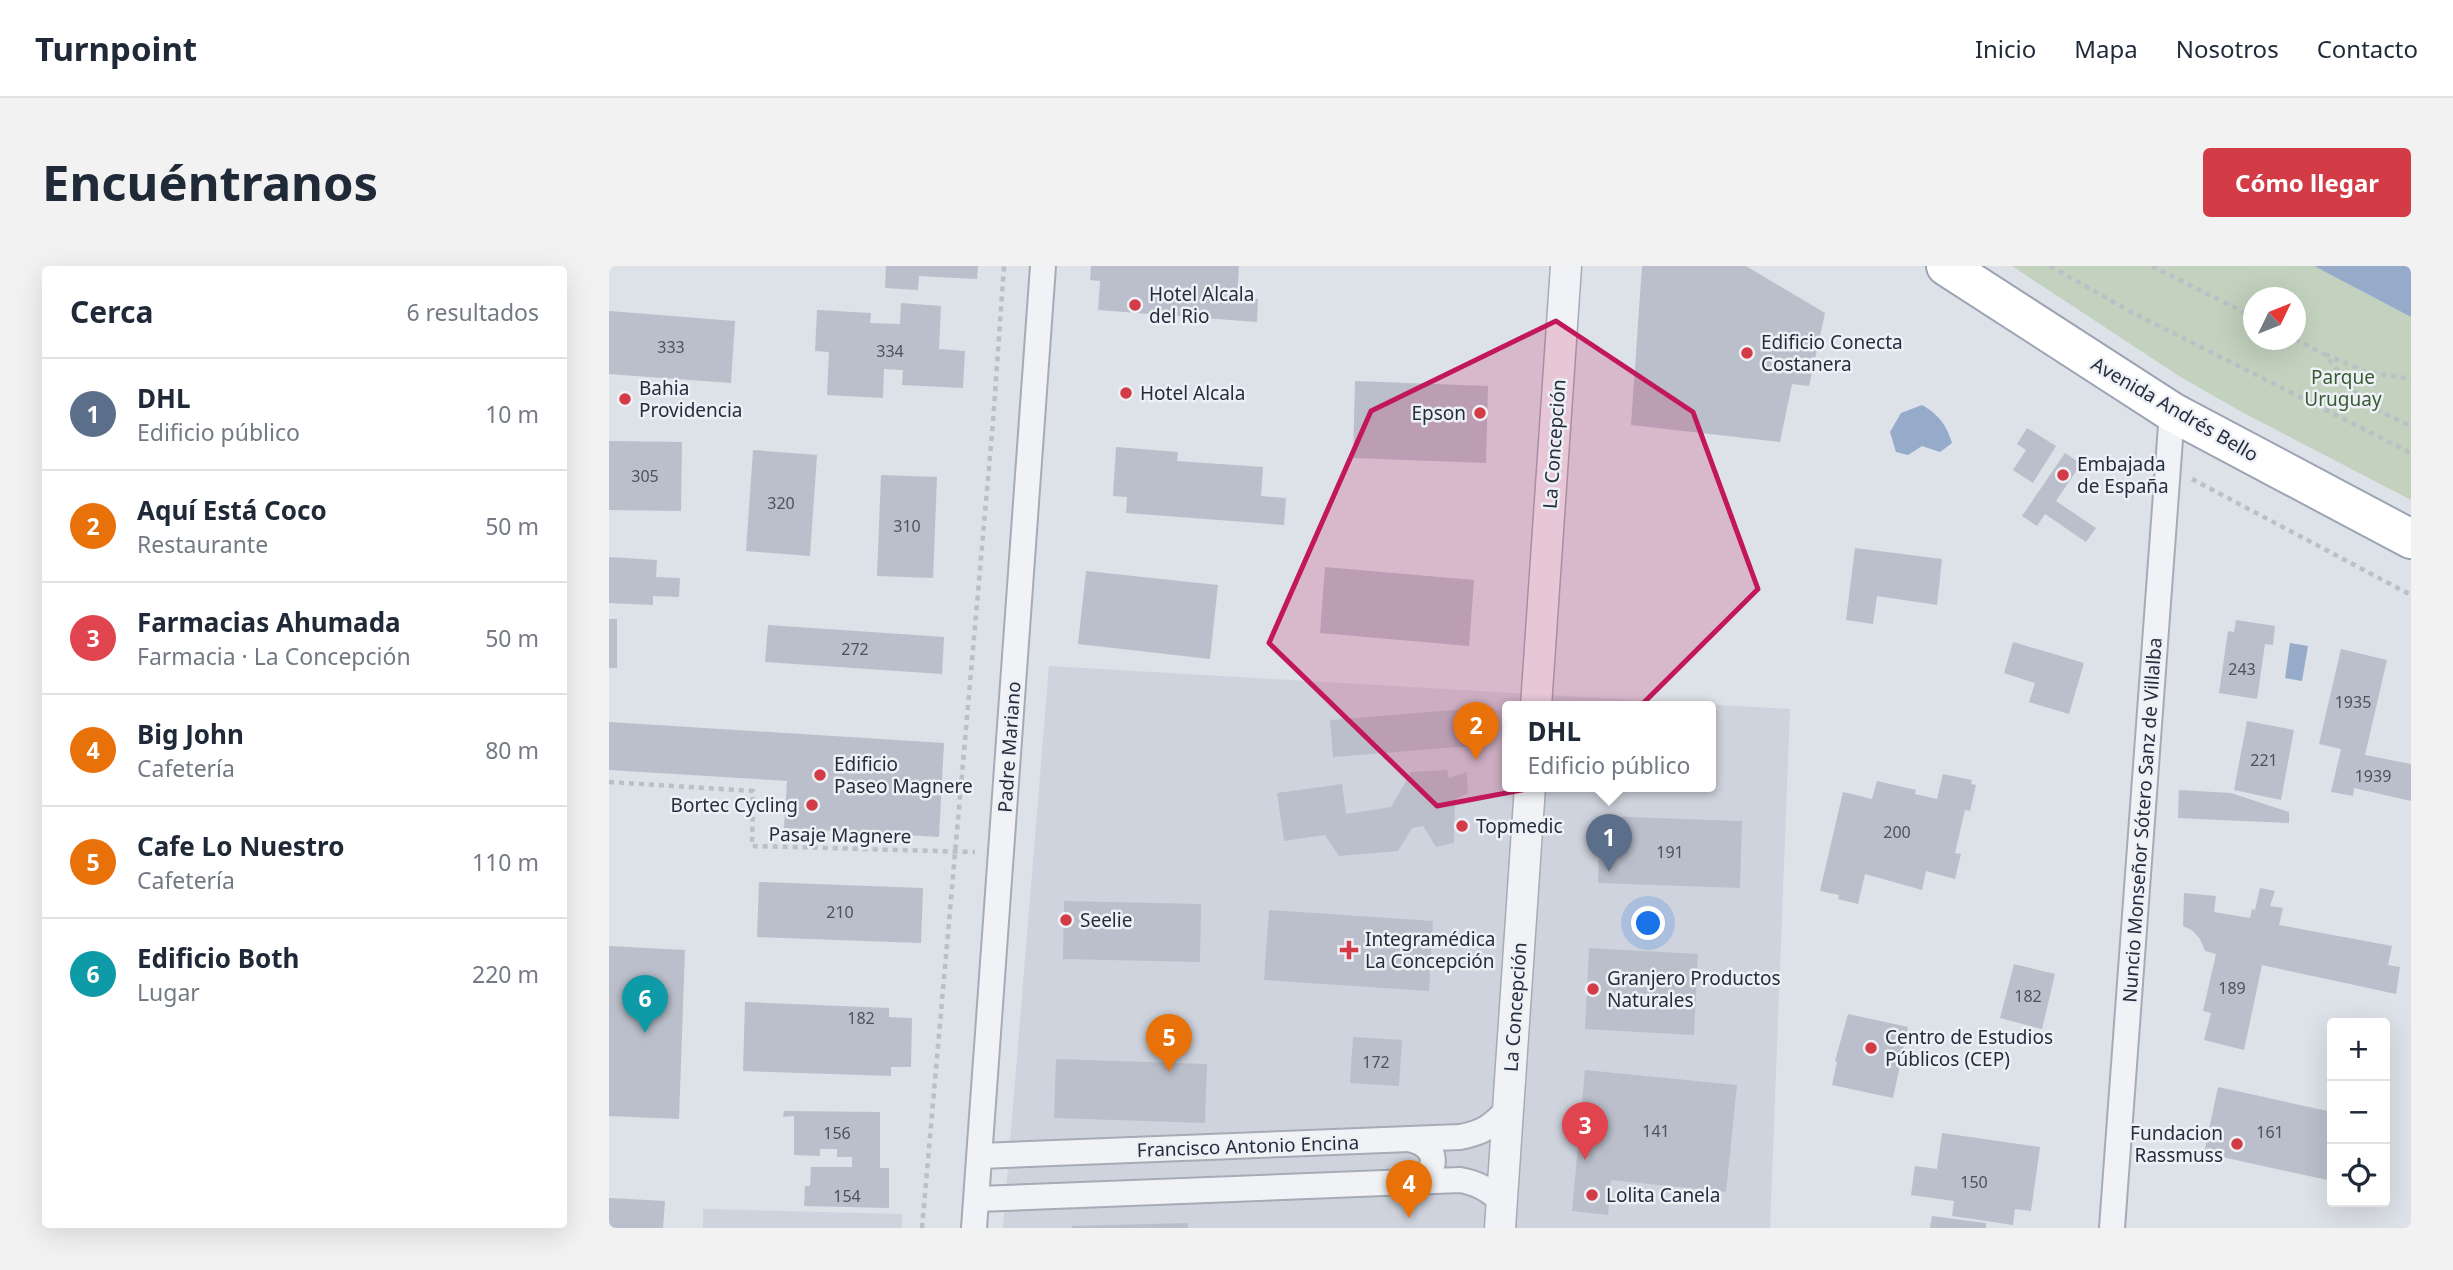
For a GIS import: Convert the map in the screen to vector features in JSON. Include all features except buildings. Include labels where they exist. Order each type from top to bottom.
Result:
[{"type":"main road","name":"Avenida Andrés Bello","points":[[1947,266],[2172,412],[2411,539]]},
{"type":"street","name":"Padre Mariano","points":[[974,1228],[1043,266]]},
{"type":"street","name":"La Concepción","points":[[1536,701],[1566,266]]},
{"type":"street","name":"Nuncio Monseñor Sótero Sanz de Villalba","points":[[2112,1228],[2172,412]]},
{"type":"street","name":"La Concepción","points":[[1500,1215],[1530,792]]},
{"type":"street","name":"Francisco Antonio Encina","points":[[980,1156],[1412,1140],[1477,1134],[1493,1126],[1507,1110]]},
{"type":"street","points":[[1412,1140],[1422,1142],[1430,1150],[1433,1160],[1431,1170],[1425,1177],[1414,1181]]},
{"type":"street","points":[[977,1199],[1460,1180],[1477,1183],[1491,1191],[1500,1215]]},
{"type":"path","points":[[922,1228],[993,422],[1004,266]]},
{"type":"path","points":[[2050,266],[2131,312],[2411,453]]},
{"type":"path","points":[[2152,266],[2243,312]]},
{"type":"path","points":[[2306,345],[2363,371],[2411,379]]},
{"type":"path","points":[[2324,354],[2365,405],[2411,426]]},
{"type":"path","points":[[2168,467],[2411,595]]},
{"type":"path","name":"Pasaje Magnere","points":[[609,782],[753,791],[752,846],[1002,852]]},
{"type":"highlighted area","points":[[1556,321],[1693,412],[1758,589],[1564,782],[1437,806],[1269,643],[1371,411]]},
{"type":"shaded area","points":[[1049,666],[1652,701],[1502,701],[1502,792],[1716,792],[1716,705],[1790,709],[1770,1228],[1003,1228]]},
{"type":"shaded area","points":[[703,1209],[902,1214],[902,1228],[703,1228]]},
{"type":"green space","name":"Parque Uruguay","points":[[2012,266],[2314,266],[2411,317],[2411,500],[2240,411],[2179,376]]},
{"type":"water","points":[[2314,266],[2411,266],[2411,317]]},
{"type":"water","points":[[1922,405],[1941,421],[1952,443],[1940,452],[1922,446],[1908,455],[1896,452],[1890,432],[1901,413]]},
{"type":"water","points":[[2290,643],[2308,646],[2302,681],[2285,678]]},
{"type":"place","name":"Hotel Alcala del Rio","points":[[1135,305]]},
{"type":"place","name":"Edificio Conecta Costanera","points":[[1747,353]]},
{"type":"place","name":"Hotel Alcala","points":[[1126,393]]},
{"type":"place","name":"Bahia Providencia","points":[[625,399]]},
{"type":"place","name":"Epson","points":[[1480,413]]},
{"type":"place","name":"Embajada de España","points":[[2063,475]]},
{"type":"place","name":"Aquí Está Coco","points":[[1476,760]]},
{"type":"place","name":"Edificio Paseo Magnere","points":[[820,775]]},
{"type":"place","name":"Bortec Cycling","points":[[812,805]]},
{"type":"place","name":"Topmedic","points":[[1462,826]]},
{"type":"place","name":"DHL","points":[[1609,872]]},
{"type":"place","name":"Seelie","points":[[1066,920]]},
{"type":"place","name":"Integramédica La Concepción","points":[[1349,950]]},
{"type":"place","name":"Granjero Productos Naturales","points":[[1593,989]]},
{"type":"place","name":"Edificio Both","points":[[645,1033]]},
{"type":"place","name":"Centro de Estudios Públicos (CEP)","points":[[1871,1048]]},
{"type":"place","name":"Cafe Lo Nuestro","points":[[1169,1072]]},
{"type":"place","name":"Fundacion Rassmuss","points":[[2237,1144]]},
{"type":"place","name":"Farmacias Ahumada","points":[[1585,1160]]},
{"type":"place","name":"Lolita Canela","points":[[1592,1195]]},
{"type":"place","name":"Big John","points":[[1409,1218]]}]
